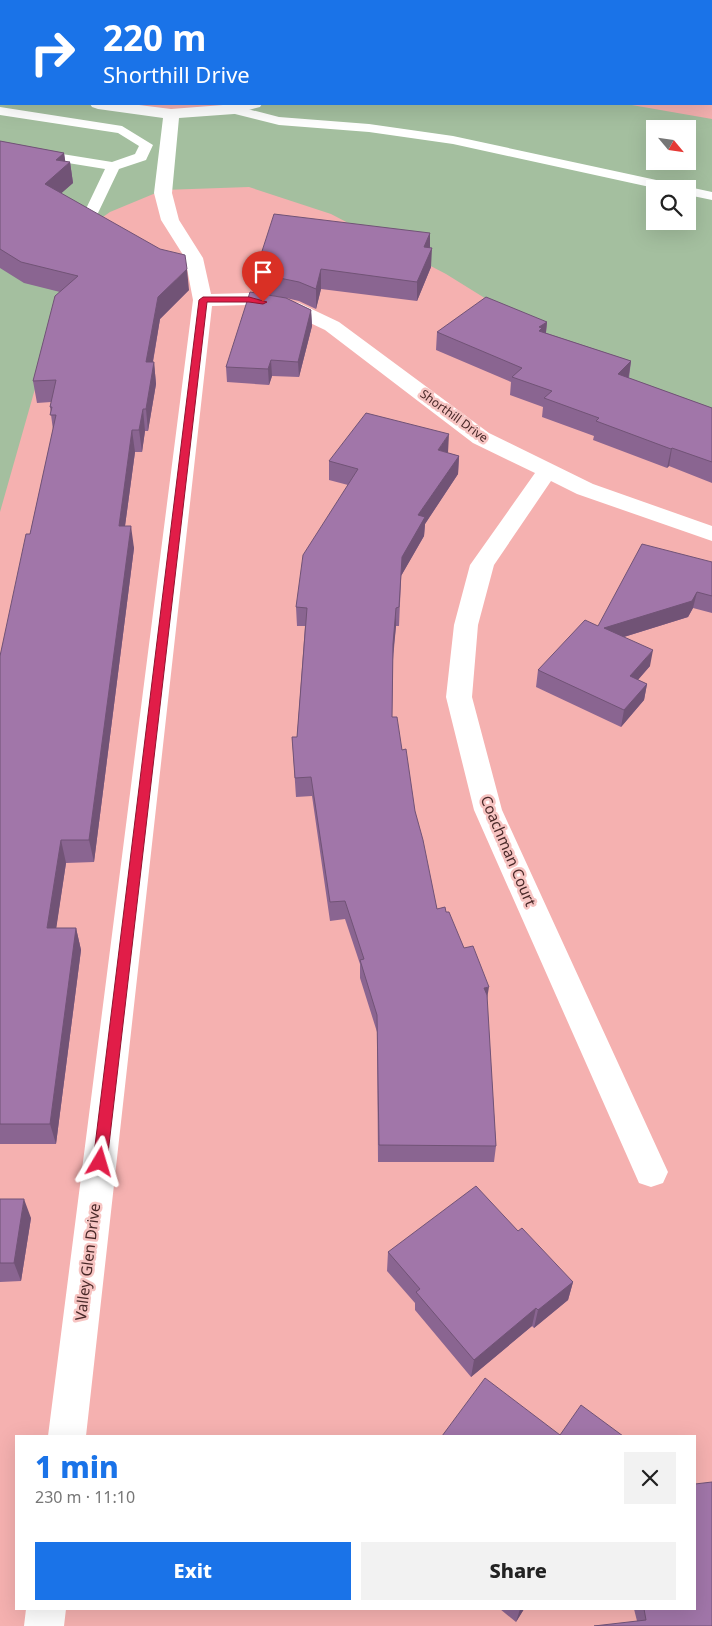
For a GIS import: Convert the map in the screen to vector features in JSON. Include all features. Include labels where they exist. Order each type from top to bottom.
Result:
[{"type":"street","points":[[105,105],[171,114],[232,109],[250,105]]},
{"type":"street","name":"Valley Glen Drive","points":[[67,1435],[203,300],[194,258],[170,220],[163,193],[171,114]]},
{"type":"street","name":"Shorthill Drive","points":[[203,300],[249,299],[292,306],[332,326],[481,438],[585,489],[712,534]]},
{"type":"street","name":"Coachman Court","points":[[548,470],[482,565],[466,625],[459,697],[488,810],[651,1172]]},
{"type":"street","points":[[44,1626],[46,1610]]},
{"type":"lane","points":[[232,109],[279,121],[369,128],[453,140],[646,182]]},
{"type":"lane","points":[[0,111],[122,130],[146,145],[141,157],[113,166],[0,148]]},
{"type":"lane","points":[[91,213],[113,166]]},
{"type":"lane","points":[[696,192],[712,196]]},
{"type":"green space","points":[[0,105],[110,105],[172,113],[248,105],[632,105],[712,119],[712,439],[446,274],[331,214],[249,187],[163,190],[110,212],[79,234],[0,512]]},
{"type":"building","points":[[0,141],[64,153],[56,160],[70,162],[45,184],[160,249],[185,255],[187,269],[158,297],[146,362],[154,362],[146,409],[143,409],[139,430],[132,430],[119,526],[131,526],[89,840],[61,840],[47,928],[76,928],[50,1124],[0,1124],[0,656],[26,534],[30,534],[56,415],[50,415],[52,407],[50,407],[56,380],[33,381],[55,296],[78,276],[21,262],[0,249]]},
{"type":"building","points":[[274,214],[430,233],[424,247],[432,248],[417,282],[321,269],[316,289],[299,282],[255,273]]},
{"type":"building","points":[[250,292],[286,298],[311,310],[298,362],[271,360],[268,369],[226,367]]},
{"type":"building","points":[[486,297],[547,322],[539,327],[542,328],[539,331],[631,361],[618,374],[712,408],[712,462],[596,421],[599,418],[544,398],[552,391],[512,377],[522,368],[437,332]]},
{"type":"building","points":[[366,413],[449,434],[438,450],[459,456],[418,515],[425,517],[402,557],[399,607],[396,608],[393,644],[392,717],[397,717],[402,750],[406,749],[415,811],[437,909],[445,907],[446,912],[449,912],[464,948],[473,946],[489,987],[484,988],[487,995],[496,1146],[379,1145],[377,1015],[360,960],[364,959],[345,901],[330,902],[311,777],[295,778],[292,737],[297,737],[307,608],[296,607],[303,555],[358,469],[329,461]]},
{"type":"building","points":[[642,544],[712,562],[712,596],[697,592],[692,601],[604,628],[653,650],[630,676],[647,684],[624,710],[538,670],[585,620],[598,626]]},
{"type":"building","points":[[476,1186],[518,1231],[522,1228],[573,1282],[538,1310],[536,1308],[474,1360],[416,1292],[420,1289],[388,1252]]},
{"type":"building","points":[[0,1199],[24,1199],[14,1263],[0,1263]]},
{"type":"building","points":[[485,1378],[560,1435],[443,1435]]},
{"type":"building","points":[[581,1405],[622,1435],[560,1435]]},
{"type":"building","points":[[712,1482],[712,1626],[594,1626],[646,1620],[644,1610],[696,1610],[696,1484]]},
{"type":"route","points":[[100,1162],[203,300],[249,299],[263,302]]}]
